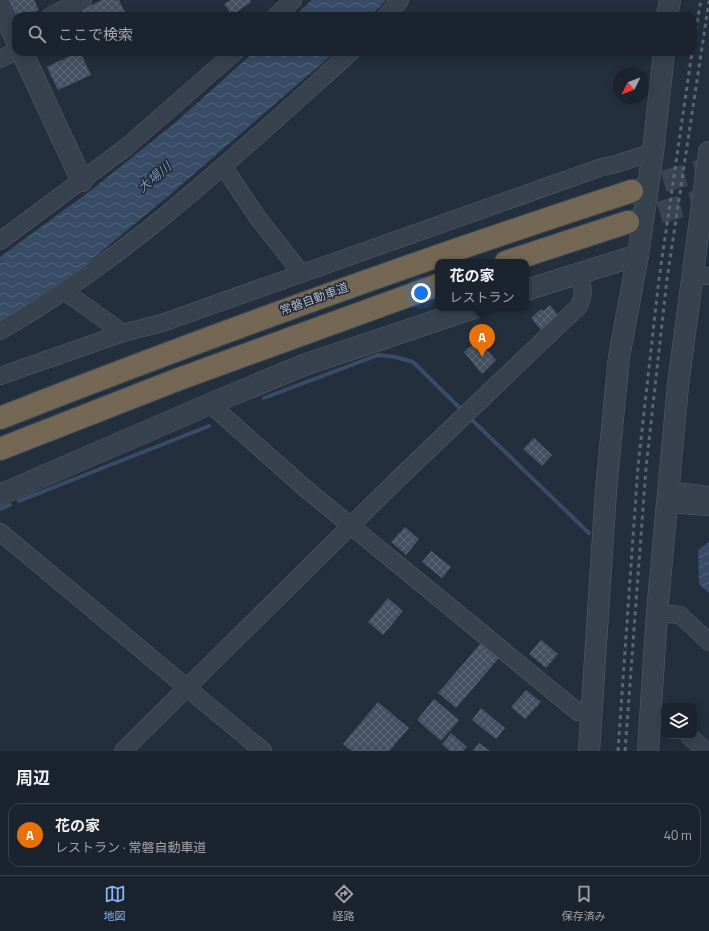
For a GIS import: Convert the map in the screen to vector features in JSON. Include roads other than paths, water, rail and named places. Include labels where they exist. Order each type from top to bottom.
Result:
[{"type":"highway","name":"常磐自動車道","points":[[0,418],[167,353],[381,275],[632,191]]},
{"type":"highway","points":[[515,259],[628,222]]},
{"type":"highway","points":[[0,449],[178,379],[435,286]]},
{"type":"street","points":[[58,12],[83,0]]},
{"type":"street","points":[[275,10],[293,0]]},
{"type":"street","points":[[390,12],[400,0]]},
{"type":"street","points":[[668,12],[670,0]]},
{"type":"street","points":[[0,6],[12,32]]},
{"type":"street","points":[[0,59],[12,43]]},
{"type":"street","points":[[24,56],[82,181]]},
{"type":"street","points":[[0,241],[125,148],[230,56]]},
{"type":"street","points":[[0,331],[64,291],[140,235],[223,166],[347,56]]},
{"type":"street","points":[[589,751],[606,482],[620,357],[638,255],[653,152],[664,56]]},
{"type":"street","points":[[0,376],[123,333],[162,323],[302,274],[518,195],[653,152]]},
{"type":"street","points":[[648,751],[657,716],[657,613],[678,386],[701,276],[709,152]]},
{"type":"street","points":[[223,166],[258,218],[302,274]]},
{"type":"street","points":[[529,289],[578,272],[638,255]]},
{"type":"street","points":[[123,751],[457,422],[580,306],[584,297],[583,286],[578,272]]},
{"type":"street","points":[[64,291],[123,333]]},
{"type":"street","points":[[0,495],[304,365],[465,311]]},
{"type":"street","points":[[210,404],[306,489],[578,712],[591,713]]},
{"type":"street","points":[[668,497],[709,495]]},
{"type":"street","points":[[668,497],[709,507]]},
{"type":"street","points":[[0,532],[263,751]]},
{"type":"street","points":[[657,613],[680,614],[709,642]]},
{"type":"street","points":[[692,739],[706,751]]},
{"type":"water","points":[[312,0],[386,0],[375,12],[298,12]]},
{"type":"water","name":"大場川","points":[[250,56],[330,56],[172,193],[79,270],[0,321],[0,257],[94,188],[176,122]]},
{"type":"water","points":[[709,542],[709,593],[699,584],[698,550]]},
{"type":"waterway","points":[[264,398],[378,355],[395,357],[413,362],[463,411]]},
{"type":"waterway","points":[[469,417],[589,533]]},
{"type":"waterway","points":[[19,501],[209,426]]},
{"type":"waterway","points":[[0,509],[10,505]]},
{"type":"tunnel","points":[[632,191],[709,168]]},
{"type":"tunnel","points":[[628,222],[709,198]]},
{"type":"railway","points":[[697,23],[701,0]]},
{"type":"railway","points":[[625,751],[646,468],[667,279],[709,1]]},
{"type":"railway","points":[[618,751],[638,466],[659,279],[691,56]]},
{"type":"place","name":"花の家","points":[[482,357]]}]
